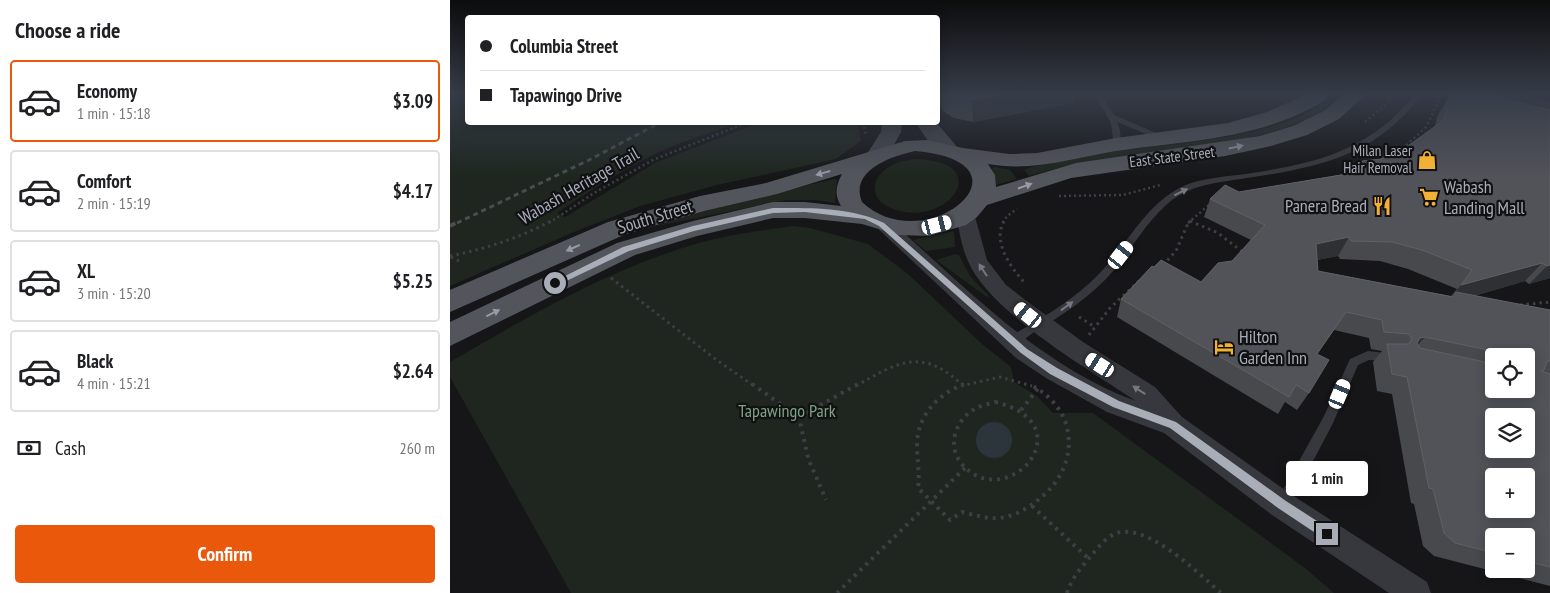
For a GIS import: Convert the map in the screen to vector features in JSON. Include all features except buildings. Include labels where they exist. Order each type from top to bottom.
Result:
[{"type":"main road","name":"East State Street","points":[[956,151],[1022,161],[1117,144],[1233,130],[1265,122]]},
{"type":"main road","name":"East State Street","points":[[972,206],[1077,170],[1202,153],[1269,140],[1316,122]]},
{"type":"main road","points":[[874,221],[852,207],[848,196],[848,184],[855,173],[874,157],[891,132],[892,125]]},
{"type":"main road","points":[[450,335],[622,238],[693,229],[773,210],[805,210],[874,221],[903,228],[926,228],[947,222],[972,206],[984,187],[983,174],[976,163],[956,151],[928,125]]},
{"type":"main road","points":[[874,157],[915,146],[956,151]]},
{"type":"main road","name":"South Street","points":[[450,302],[622,238],[700,204],[768,189],[874,157]]},
{"type":"street","points":[[972,206],[972,248],[987,276],[999,290],[1039,324],[1146,394],[1173,425],[1282,504],[1416,593]]},
{"type":"street","points":[[874,221],[967,298],[1012,341],[1054,371],[1108,400],[1173,425]]},
{"type":"lane","points":[[1114,122],[1118,133],[1117,144]]},
{"type":"lane","points":[[1124,122],[1164,138]]},
{"type":"lane","points":[[1012,341],[1071,303],[1102,276],[1164,202],[1181,190],[1211,182],[1288,169],[1325,160],[1361,145],[1395,122]]},
{"type":"lane","points":[[1282,504],[1329,419],[1354,362],[1368,355],[1390,357]]},
{"type":"path","name":"Wabash Heritage Trail","points":[[450,257],[484,249],[525,234],[550,222],[594,193],[653,160],[740,125]]},
{"type":"path","points":[[1161,267],[1176,251],[1189,221],[1214,201]]},
{"type":"path","points":[[1189,221],[1218,233],[1245,254]]},
{"type":"path","name":"Wabash Heritage Trail","points":[[450,257],[461,262]]},
{"type":"path","points":[[606,275],[621,284],[659,317],[698,346],[799,417],[808,458],[826,500]]},
{"type":"path","points":[[1074,314],[1095,327],[1110,308],[1132,286],[1147,276]]},
{"type":"path","points":[[1511,307],[1550,302]]},
{"type":"path","points":[[799,417],[892,366],[907,361],[923,361],[936,364],[960,383]]},
{"type":"path","points":[[1000,376],[1019,380],[1037,389],[1054,404],[1066,423],[1070,446],[1065,469],[1052,490],[1032,506],[1015,515],[994,518],[962,512],[950,520],[918,488],[920,474],[917,442],[921,423],[930,406],[944,393],[960,383],[980,378],[1000,376]]},
{"type":"path","points":[[1021,410],[1037,389]]},
{"type":"path","points":[[995,402],[1009,404],[1021,410],[1030,418],[1036,429],[1038,442],[1035,454],[1028,465],[1018,474],[1004,479],[990,480],[976,476],[965,468],[956,457],[953,444],[954,431],[960,420],[969,411],[981,404],[995,402]]},
{"type":"path","points":[[837,593],[930,500],[965,468]]},
{"type":"path","points":[[1032,506],[1089,559]]},
{"type":"path","points":[[1067,593],[1069,585],[1102,543],[1116,533],[1135,533],[1151,538],[1221,593]]},
{"type":"green space","points":[[450,122],[465,122],[465,125],[733,125],[682,142],[637,163],[557,213],[565,217],[657,162],[754,125],[857,125],[861,141],[836,159],[717,185],[640,206],[574,232],[450,286]]},
{"type":"green space","points":[[1285,122],[1300,122],[1272,132],[1210,145],[1089,162],[1029,176],[1024,170],[1093,155],[1243,134]]},
{"type":"green space","points":[[916,159],[941,163],[955,171],[959,182],[955,193],[945,203],[929,210],[911,213],[891,208],[884,204],[876,194],[876,182],[879,176],[890,166]]},
{"type":"green space","points":[[992,168],[1010,170],[1017,179],[996,185]]},
{"type":"green space","points":[[834,179],[837,180],[835,203],[814,200],[787,200],[657,226],[705,209]]},
{"type":"green space","name":"Tapawingo Park","points":[[793,226],[810,228],[868,244],[908,274],[982,344],[1011,367],[1014,382],[1037,396],[1053,413],[1093,413],[1305,568],[1334,593],[571,593],[450,377],[450,362],[568,296],[629,268],[692,245],[742,234]]},
{"type":"green space","points":[[954,231],[955,247],[926,251],[913,240]]},
{"type":"green space","points":[[955,254],[959,255],[970,276],[989,296],[987,297],[936,260]]},
{"type":"shaded area","points":[[994,422],[1006,428],[1012,440],[1006,452],[994,458],[982,452],[976,440],[982,428]]},
{"type":"railway","points":[[457,223],[589,160],[655,125]]},
{"type":"railway","points":[[450,226],[460,221]]},
{"type":"place","name":"Milan Laser Hair Removal","points":[[1427,160]]},
{"type":"place","name":"Wabash Landing Mall","points":[[1429,197]]},
{"type":"place","name":"Panera Bread","points":[[1382,206]]},
{"type":"place","name":"Hilton Garden Inn","points":[[1224,347]]},
{"type":"route","points":[[555,283],[626,249],[693,229],[773,210],[805,210],[866,217],[882,224],[898,240],[967,298],[1024,351],[1054,371],[1116,404],[1173,425],[1282,504],[1327,534]]}]
